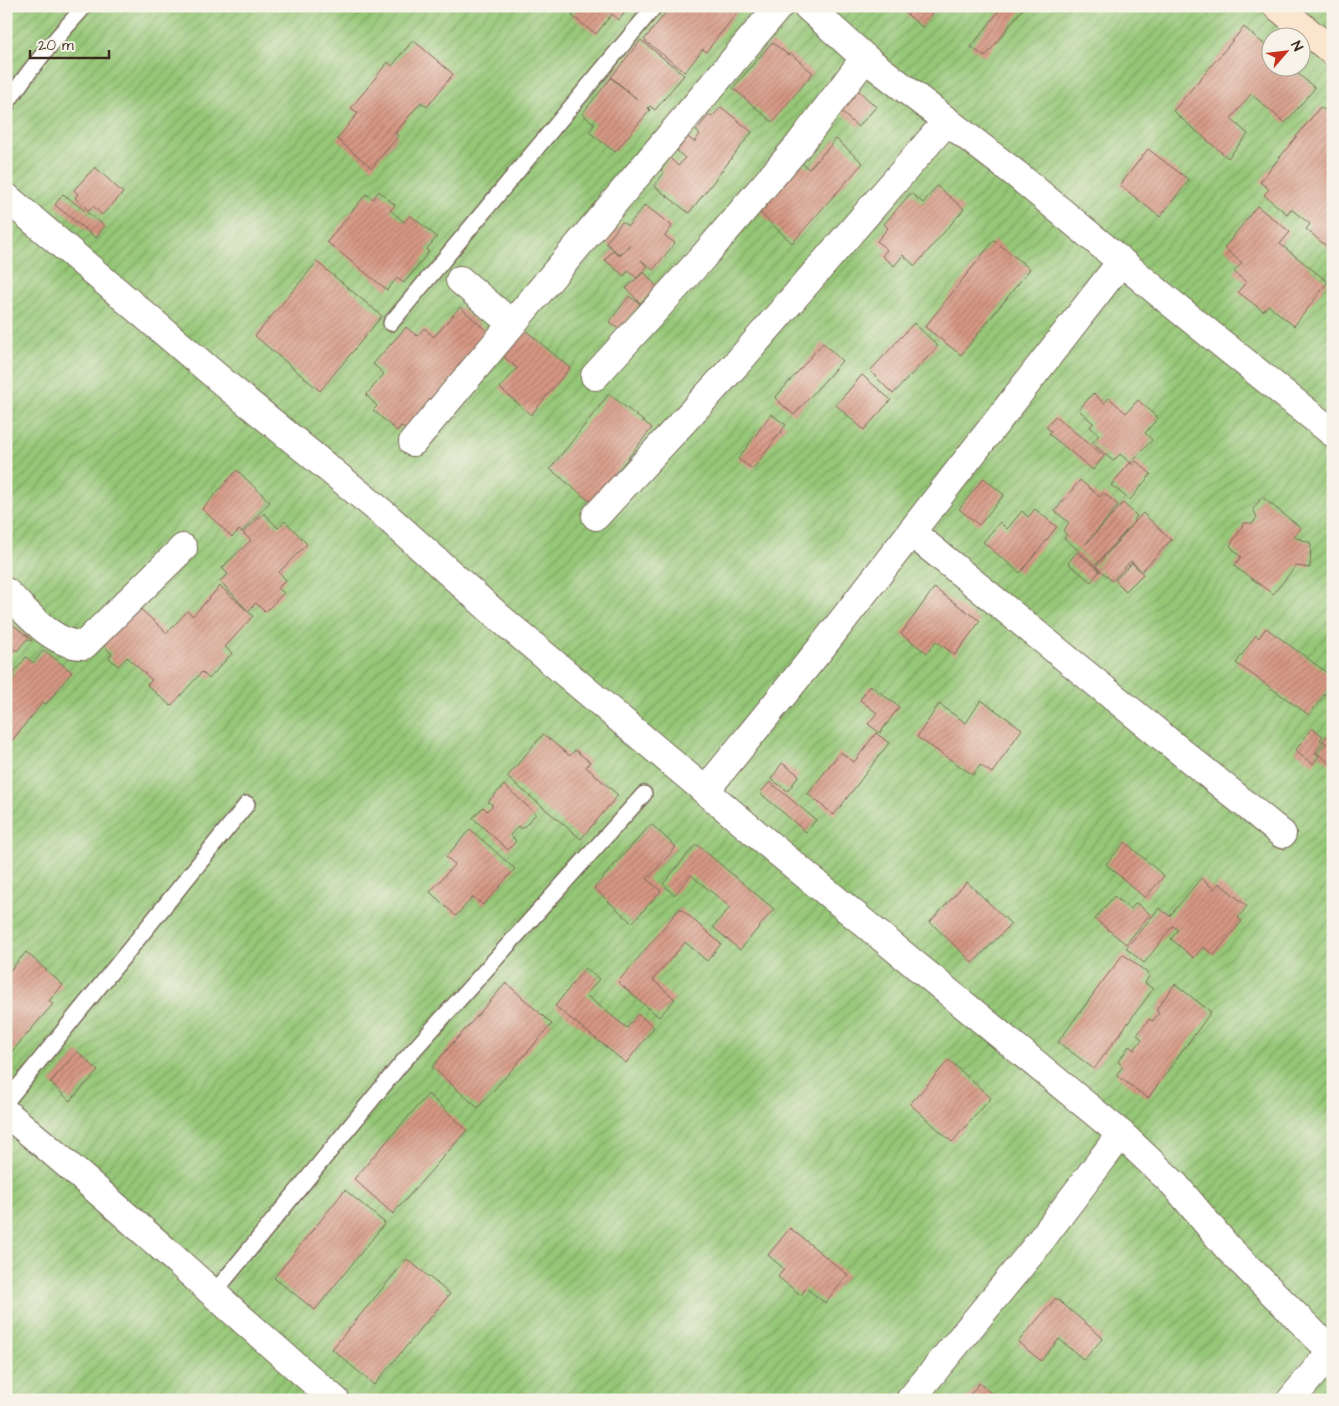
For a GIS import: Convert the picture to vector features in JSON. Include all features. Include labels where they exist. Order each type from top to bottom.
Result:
[{"type":"street","points":[[413,442],[780,6]]},
{"type":"street","points":[[807,6],[865,58],[1016,174],[1121,262],[1333,433]]},
{"type":"street","points":[[1288,10],[1333,52]]},
{"type":"street","points":[[595,376],[703,257],[799,144],[865,58]]},
{"type":"street","points":[[596,516],[738,361],[947,121]]},
{"type":"street","points":[[6,197],[230,388],[384,514],[500,618],[778,852],[1121,1134],[1175,1185],[1227,1247],[1332,1353],[1291,1400]]},
{"type":"street","points":[[706,791],[821,648],[1121,262]]},
{"type":"street","points":[[460,280],[512,324]]},
{"type":"street","points":[[911,532],[1282,834]]},
{"type":"street","points":[[6,592],[47,631],[64,641],[75,645],[84,645],[183,548]]},
{"type":"street","points":[[6,1113],[117,1207],[213,1294],[335,1400]]},
{"type":"street","points":[[910,1400],[1031,1253],[1121,1134]]},
{"type":"lane","points":[[6,105],[45,50],[85,6]]},
{"type":"lane","points":[[391,323],[655,6]]},
{"type":"lane","points":[[213,1294],[401,1064],[644,794]]},
{"type":"lane","points":[[6,1102],[247,804]]},
{"type":"green space","points":[[6,6],[1333,6],[1333,1400],[6,1400]]},
{"type":"building","points":[[580,6],[630,6],[619,20],[612,14],[596,34],[572,16]]},
{"type":"building","points":[[671,6],[734,6],[739,10],[706,52],[703,49],[685,72],[644,40]]},
{"type":"building","points":[[897,6],[925,6],[933,13],[922,27]]},
{"type":"building","points":[[1003,6],[1025,6],[985,57],[971,47]]},
{"type":"building","points":[[1244,27],[1262,42],[1262,78],[1303,78],[1315,88],[1285,123],[1251,94],[1231,119],[1248,134],[1228,158],[1173,111]]},
{"type":"building","points":[[413,40],[453,74],[427,107],[421,102],[395,133],[398,136],[372,168],[337,139],[358,113],[351,108],[388,62],[392,66]]},
{"type":"building","points":[[641,40],[684,75],[655,110],[650,106],[648,108],[650,110],[615,152],[589,132],[595,124],[582,114],[611,78],[637,99],[611,77]]},
{"type":"building","points":[[772,42],[788,55],[790,53],[813,73],[772,122],[733,88]]},
{"type":"building","points":[[857,89],[876,107],[858,127],[839,110]]},
{"type":"building","points":[[721,107],[752,132],[689,213],[654,186],[664,173],[661,170],[670,158],[678,166],[685,158],[677,151],[688,137],[694,142],[700,134],[696,131],[709,115],[712,117]]},
{"type":"building","points":[[1320,107],[1333,116],[1333,247],[1331,250],[1306,229],[1310,224],[1291,209],[1287,214],[1264,195],[1269,189],[1260,182]]},
{"type":"building","points":[[836,139],[863,163],[792,243],[760,213],[769,203],[762,196],[796,158],[809,169]]},
{"type":"building","points":[[1148,149],[1189,180],[1160,217],[1120,185]]},
{"type":"building","points":[[95,167],[123,193],[102,215],[93,206],[89,211],[75,198],[78,194],[74,190]]},
{"type":"building","points":[[937,186],[964,209],[915,266],[903,255],[894,266],[882,256],[887,250],[877,241],[888,228],[884,224],[911,193],[923,203]]},
{"type":"building","points":[[379,191],[395,205],[390,210],[404,222],[410,215],[437,237],[426,250],[429,252],[404,283],[397,278],[387,290],[327,242],[366,194],[373,199]]},
{"type":"building","points":[[63,194],[105,226],[96,238],[55,205]]},
{"type":"building","points":[[645,205],[672,226],[665,236],[675,243],[653,270],[641,260],[647,267],[637,278],[628,271],[624,276],[605,260],[613,250],[620,256],[630,244],[620,255],[606,243],[622,222],[628,226]]},
{"type":"building","points":[[1257,206],[1290,232],[1280,244],[1328,282],[1294,326],[1268,305],[1263,311],[1238,292],[1246,282],[1234,272],[1242,263],[1224,248]]},
{"type":"building","points":[[994,240],[1030,269],[961,355],[925,327]]},
{"type":"building","points":[[317,262],[382,316],[320,391],[255,336]]},
{"type":"building","points":[[644,272],[657,287],[640,303],[626,288]]},
{"type":"building","points":[[629,296],[640,304],[620,330],[609,322]]},
{"type":"building","points":[[460,307],[491,335],[407,431],[401,426],[397,431],[373,410],[377,406],[366,395],[384,374],[373,364],[406,327],[417,336],[424,328],[434,337]]},
{"type":"building","points":[[914,323],[938,346],[893,394],[870,371]]},
{"type":"building","points":[[525,330],[570,368],[531,415],[500,388],[517,368],[503,356]]},
{"type":"building","points":[[823,343],[842,361],[794,415],[775,398]]},
{"type":"building","points":[[862,375],[891,400],[864,430],[836,405]]},
{"type":"building","points":[[1093,393],[1104,403],[1109,398],[1126,413],[1138,400],[1158,418],[1145,433],[1152,440],[1131,463],[1120,454],[1113,461],[1092,443],[1099,435],[1090,427],[1093,423],[1079,410]]},
{"type":"building","points":[[609,394],[652,428],[592,503],[550,469]]},
{"type":"building","points":[[771,414],[786,425],[753,469],[738,459]]},
{"type":"building","points":[[1055,416],[1104,456],[1093,470],[1049,434],[1051,431],[1046,427]]},
{"type":"building","points":[[1136,461],[1151,474],[1130,500],[1111,485],[1130,463],[1133,465]]},
{"type":"building","points":[[237,470],[270,502],[242,532],[239,530],[232,537],[202,509]]},
{"type":"building","points":[[984,478],[1004,495],[979,525],[959,509]]},
{"type":"building","points":[[1080,480],[1100,497],[1104,493],[1118,505],[1086,544],[1123,503],[1137,516],[1133,520],[1135,521],[1095,565],[1064,538],[1067,535],[1063,531],[1069,523],[1055,511]]},
{"type":"building","points":[[1262,497],[1301,528],[1294,537],[1311,543],[1310,568],[1296,566],[1273,594],[1234,566],[1241,557],[1230,546],[1244,523],[1253,523],[1257,517],[1253,509]]},
{"type":"building","points":[[1035,509],[1057,527],[1020,573],[983,542],[1000,522],[1007,529],[1022,511],[1028,517]]},
{"type":"building","points":[[264,513],[278,528],[285,521],[307,544],[279,572],[286,580],[278,588],[284,593],[265,612],[256,603],[248,611],[220,581],[228,574],[222,568],[251,540],[243,533]]},
{"type":"building","points":[[1143,513],[1171,540],[1142,571],[1131,561],[1112,581],[1096,566]]},
{"type":"building","points":[[1077,552],[1100,571],[1091,582],[1068,563]]},
{"type":"building","points":[[1132,563],[1143,574],[1126,591],[1115,580]]},
{"type":"building","points":[[220,586],[253,616],[225,647],[232,653],[209,679],[202,672],[171,706],[147,685],[152,680],[127,657],[118,666],[109,658],[112,654],[99,641],[134,603],[167,633],[187,611],[193,616]]},
{"type":"building","points":[[934,588],[980,621],[955,655],[936,641],[927,653],[901,634]]},
{"type":"building","points":[[6,619],[32,640],[27,639],[17,651],[15,649],[6,661]]},
{"type":"building","points":[[1266,628],[1333,677],[1333,683],[1309,715],[1236,663],[1256,635],[1259,638]]},
{"type":"building","points":[[44,650],[72,672],[46,704],[43,702],[11,742],[6,737],[6,675],[10,678],[26,657],[33,663]]},
{"type":"building","points":[[6,664],[14,670],[9,676],[6,673]]},
{"type":"building","points":[[870,685],[899,707],[880,733],[868,724],[877,713],[860,700]]},
{"type":"building","points":[[981,700],[1022,729],[992,773],[980,765],[973,775],[917,737],[939,704],[966,723]]},
{"type":"building","points":[[1312,728],[1323,736],[1320,740],[1323,742],[1315,753],[1319,756],[1313,764],[1295,751]]},
{"type":"building","points":[[1333,729],[1333,766],[1317,753],[1326,743],[1323,741]]},
{"type":"building","points":[[876,733],[889,743],[834,815],[808,794],[840,752],[854,762]]},
{"type":"building","points":[[543,734],[570,756],[575,750],[590,762],[586,767],[618,795],[581,839],[507,777]]},
{"type":"building","points":[[782,763],[799,775],[788,791],[771,779]]},
{"type":"building","points":[[770,782],[816,820],[806,832],[760,793]]},
{"type":"building","points":[[504,785],[536,814],[522,829],[518,826],[510,835],[516,841],[508,850],[473,818],[483,807],[487,811],[493,805],[488,802]]},
{"type":"building","points":[[651,824],[676,847],[647,879],[661,891],[632,923],[594,888]]},
{"type":"building","points":[[470,829],[515,869],[483,905],[473,897],[456,916],[430,892],[455,864],[446,857]]},
{"type":"building","points":[[1125,842],[1164,876],[1145,898],[1106,864]]},
{"type":"building","points":[[696,844],[774,909],[740,950],[713,927],[730,907],[691,875],[674,895],[663,884]]},
{"type":"building","points":[[1201,878],[1214,889],[1219,883],[1247,906],[1238,918],[1242,921],[1214,955],[1203,947],[1194,958],[1171,939],[1178,930],[1173,926],[1144,963],[1126,948],[1159,908],[1170,916]]},
{"type":"building","points":[[967,882],[1011,924],[973,963],[930,922]]},
{"type":"building","points":[[1114,896],[1130,909],[1136,903],[1150,914],[1126,944],[1095,919]]},
{"type":"building","points":[[680,908],[721,944],[707,961],[685,942],[653,980],[675,999],[659,1017],[618,982]]},
{"type":"building","points":[[26,952],[63,985],[49,1001],[53,1004],[9,1055],[6,1052],[6,975]]},
{"type":"building","points":[[1123,954],[1150,975],[1145,983],[1153,989],[1094,1069],[1058,1042]]},
{"type":"building","points":[[585,968],[599,979],[586,995],[627,1028],[638,1014],[654,1027],[626,1063],[555,1006]]},
{"type":"building","points":[[506,983],[552,1024],[478,1108],[432,1067]]},
{"type":"building","points":[[1175,984],[1211,1012],[1148,1098],[1116,1075],[1123,1066],[1118,1062],[1129,1046],[1134,1050],[1142,1039],[1137,1035],[1149,1019],[1153,1021],[1159,1013],[1156,1010]]},
{"type":"building","points":[[78,1052],[98,1071],[70,1101],[50,1082]]},
{"type":"building","points":[[949,1060],[991,1098],[952,1142],[910,1104]]},
{"type":"building","points":[[428,1094],[467,1130],[393,1214],[354,1179]]},
{"type":"building","points":[[345,1190],[385,1223],[315,1310],[274,1278]]},
{"type":"building","points":[[790,1228],[848,1275],[825,1303],[806,1288],[801,1295],[778,1277],[784,1269],[768,1255]]},
{"type":"building","points":[[407,1259],[450,1294],[374,1385],[332,1349]]},
{"type":"building","points":[[1056,1298],[1103,1338],[1084,1360],[1059,1339],[1041,1361],[1018,1342]]},
{"type":"building","points":[[979,1383],[999,1400],[966,1400]]}]
